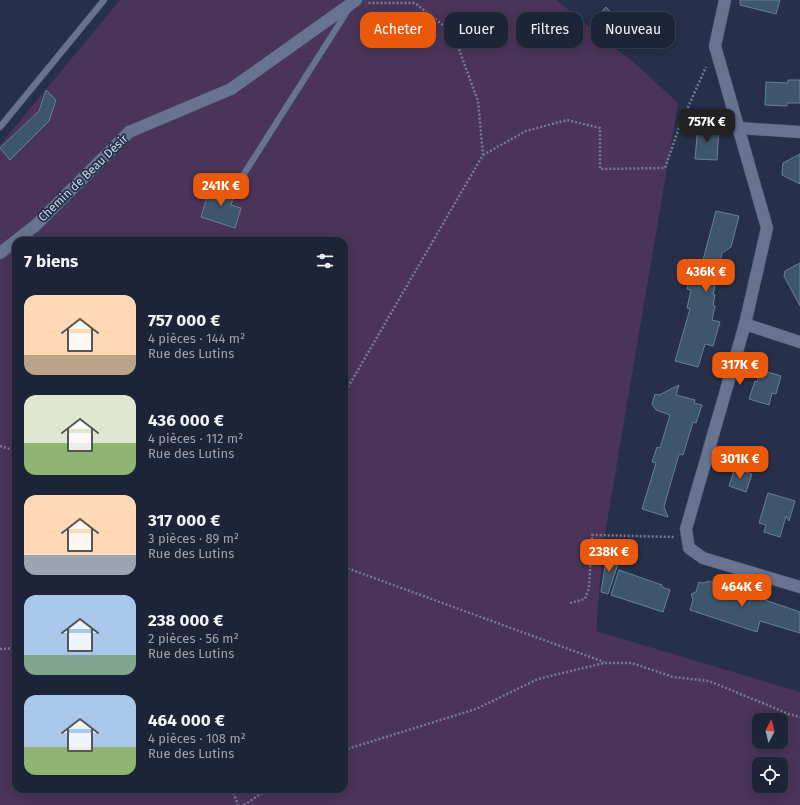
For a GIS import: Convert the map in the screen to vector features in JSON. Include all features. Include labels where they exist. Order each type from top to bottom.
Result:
[{"type":"street","points":[[725,0],[715,46],[767,228],[745,324],[686,529],[687,537],[689,548],[703,558],[800,587]]},
{"type":"street","name":"Chemin de Beau Désir","points":[[21,237],[36,225],[129,132],[231,89],[354,2]]},
{"type":"street","points":[[739,128],[800,132]]},
{"type":"street","name":"Chemin de Beau Désir","points":[[0,253],[12,244]]},
{"type":"street","points":[[745,324],[800,342]]},
{"type":"lane","points":[[0,126],[104,0]]},
{"type":"lane","points":[[242,177],[354,2]]},
{"type":"path","points":[[354,2],[415,3],[453,33],[478,101],[483,155]]},
{"type":"path","points":[[348,387],[483,155],[526,131],[567,120],[600,128],[600,169],[665,168],[680,125],[715,46]]},
{"type":"path","points":[[0,446],[12,450]]},
{"type":"path","points":[[570,603],[585,599],[589,588],[592,534],[687,537]]},
{"type":"path","points":[[348,568],[604,663]]},
{"type":"path","points":[[0,649],[12,648]]},
{"type":"path","points":[[348,749],[476,709],[538,678],[604,663],[632,663],[673,678],[709,680],[789,714],[800,717]]},
{"type":"path","points":[[234,793],[238,805]]},
{"type":"path","points":[[244,805],[262,793]]},
{"type":"shaded area","points":[[120,0],[556,0],[571,12],[516,12],[516,48],[583,48],[583,22],[591,28],[591,48],[616,48],[638,66],[678,103],[603,546],[596,631],[800,692],[800,805],[0,805],[0,145]]},
{"type":"building","points":[[740,0],[780,0],[776,14],[740,5]]},
{"type":"building","points":[[606,7],[611,12],[601,12]]},
{"type":"building","points":[[788,80],[800,80],[800,103],[787,103],[787,106],[765,105],[766,82],[788,83]]},
{"type":"building","points":[[46,90],[56,100],[49,121],[10,160],[0,148],[39,111]]},
{"type":"building","points":[[698,125],[719,126],[717,160],[695,159]]},
{"type":"building","points":[[800,154],[800,184],[782,175],[783,163]]},
{"type":"building","points":[[211,184],[235,191],[231,205],[241,208],[235,228],[201,217]]},
{"type":"building","points":[[716,211],[739,216],[731,247],[722,253],[713,295],[715,295],[713,305],[715,306],[712,320],[720,322],[713,346],[705,344],[698,367],[675,361],[690,309],[687,308],[691,290],[687,289],[691,272],[697,273],[699,264],[702,264]]},
{"type":"building","points":[[800,263],[800,306],[784,276],[785,271]]},
{"type":"building","points":[[761,370],[781,376],[776,394],[772,393],[769,405],[749,399],[755,381],[757,382]]},
{"type":"building","points":[[679,385],[676,395],[695,400],[694,403],[702,405],[696,423],[693,422],[683,455],[679,454],[664,507],[668,517],[642,509],[656,463],[652,462],[657,447],[660,448],[670,415],[656,410],[652,404],[655,394],[659,395]]},
{"type":"building","points":[[735,468],[752,474],[746,492],[729,486]]},
{"type":"building","points":[[768,493],[795,501],[789,521],[786,516],[780,537],[764,532],[766,525],[759,523]]},
{"type":"building","points":[[607,554],[620,558],[608,594],[601,592]]},
{"type":"building","points":[[619,570],[662,585],[662,587],[670,590],[663,612],[611,595]]},
{"type":"building","points":[[709,581],[749,596],[750,593],[766,598],[765,600],[800,612],[800,633],[760,621],[757,632],[690,610],[693,600],[691,594],[696,592],[699,582],[703,583]]}]
